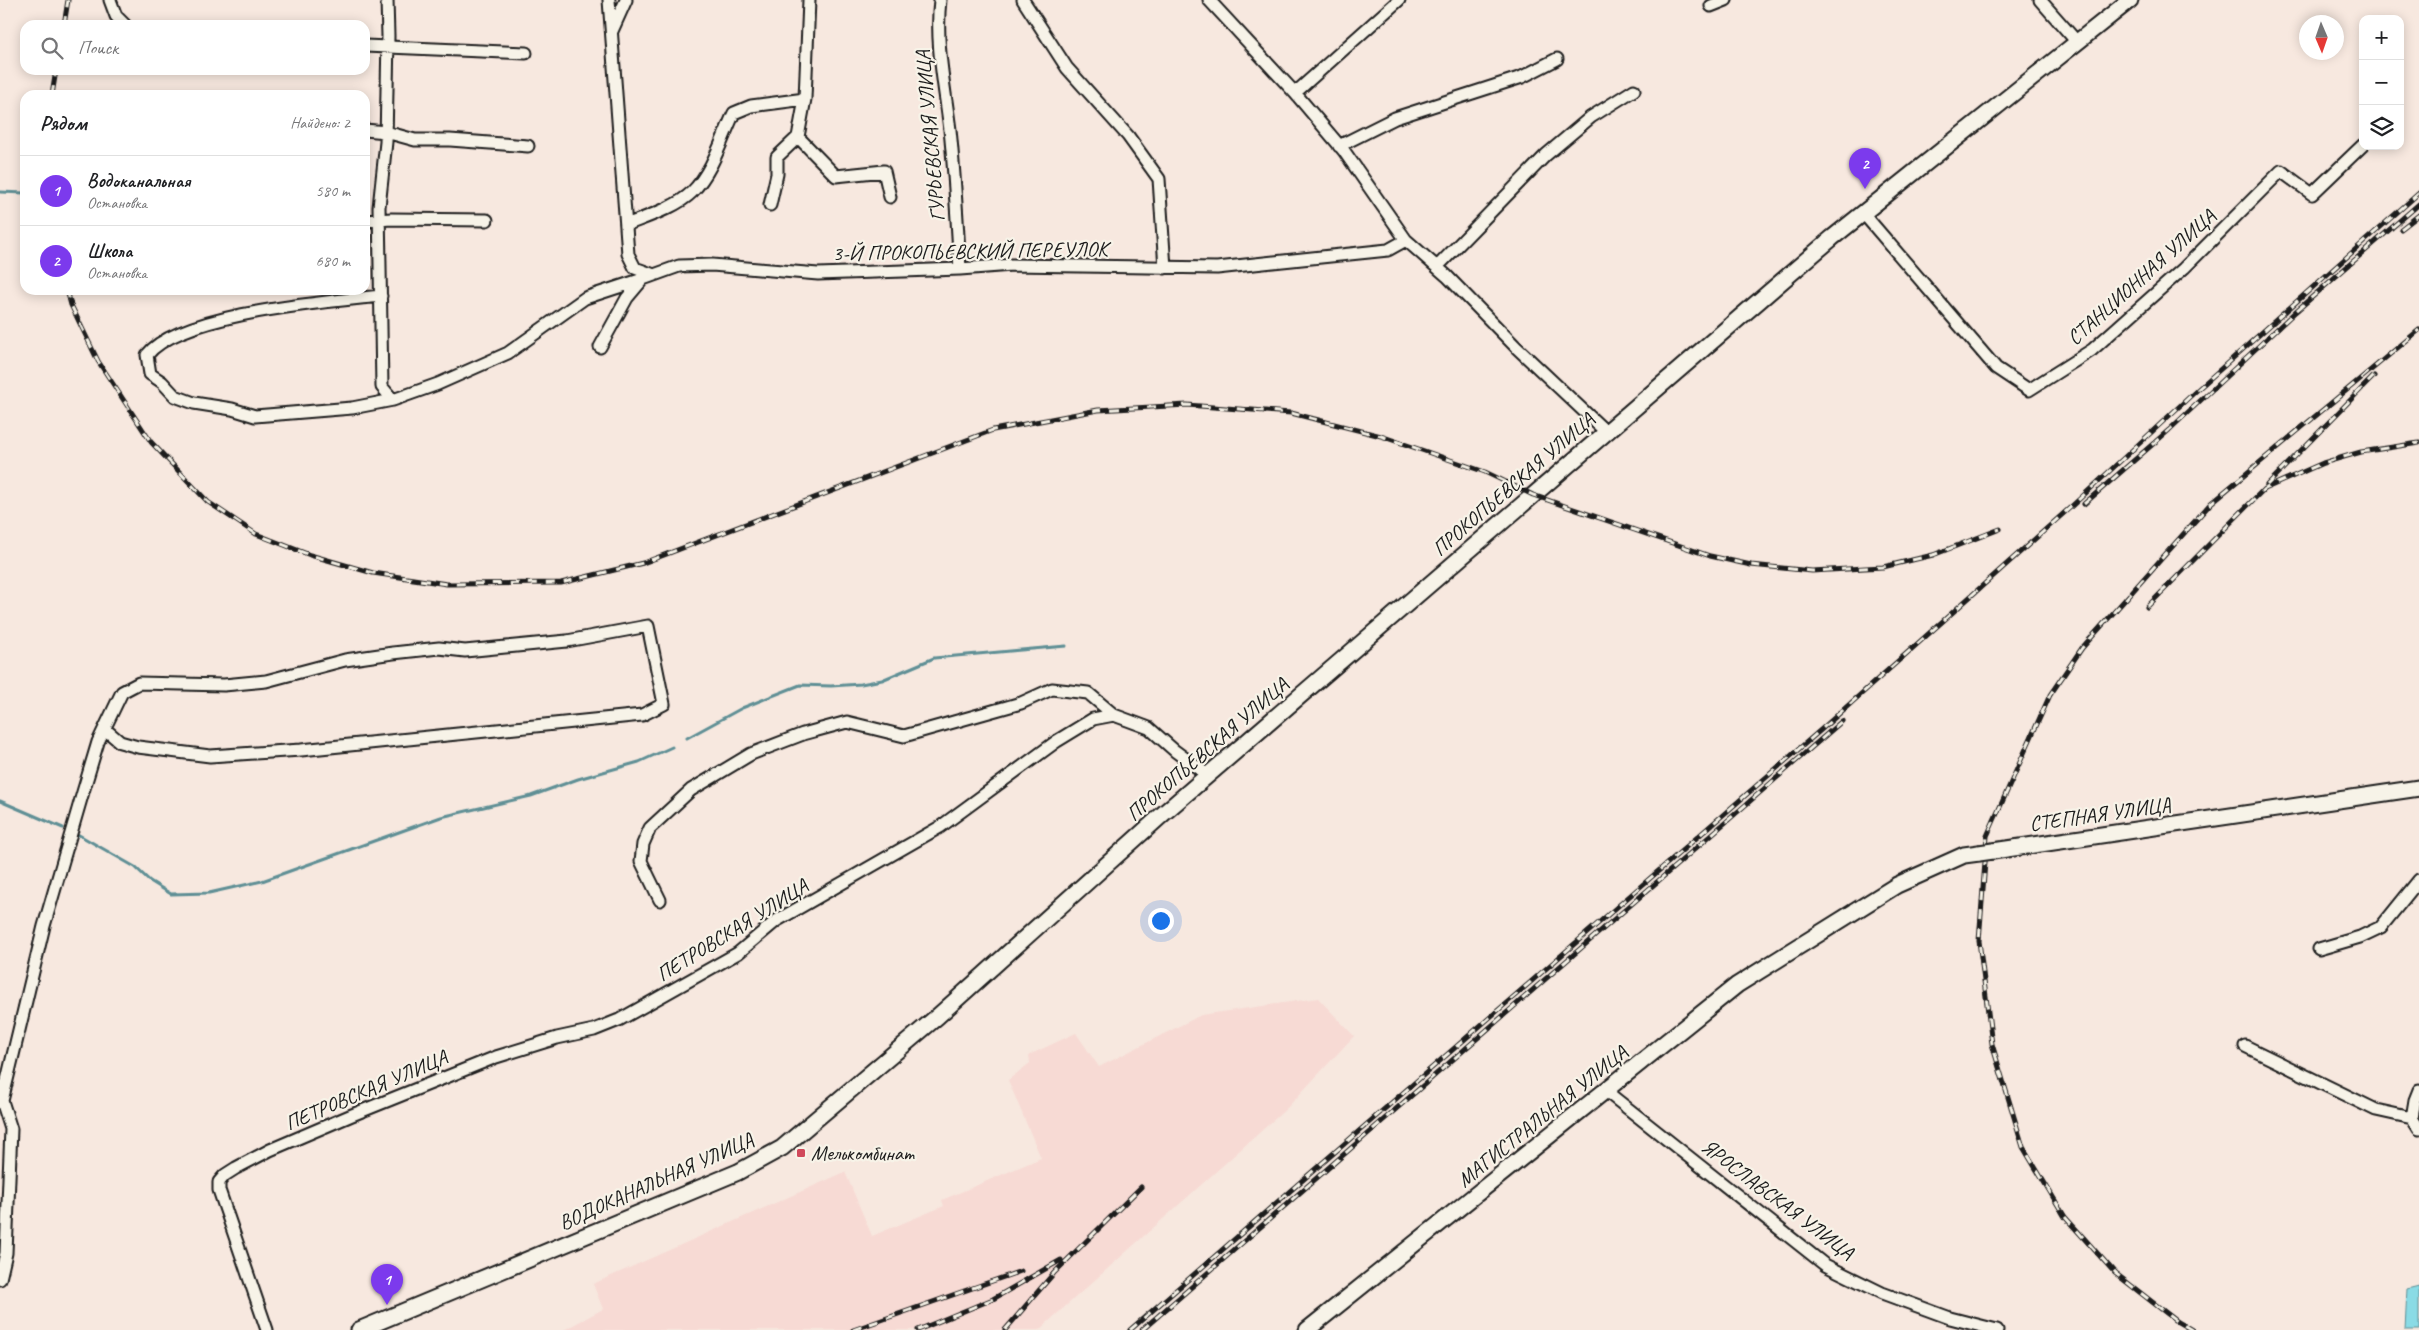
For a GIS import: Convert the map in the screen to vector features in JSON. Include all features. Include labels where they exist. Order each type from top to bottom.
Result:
[{"type":"main road","name":"ПРОКОПЬЕВСКАЯ УЛИЦА","points":[[938,1016],[1172,807],[1606,432],[1863,213],[2130,0]]},
{"type":"main road","name":"СТЕПНАЯ УЛИЦА","points":[[1807,941],[1898,885],[1964,854],[2419,788]]},
{"type":"main road","name":"МАГИСТРАЛЬНАЯ УЛИЦА","points":[[1307,1330],[1607,1092],[1736,985],[1807,941]]},
{"type":"main road","name":"ВОДОКАНАЛЬНАЯ УЛИЦА","points":[[358,1330],[738,1172],[782,1148],[938,1016]]},
{"type":"street","points":[[110,0],[116,16],[120,20]]},
{"type":"street","points":[[387,0],[386,132],[379,220],[380,296],[382,387],[393,400]]},
{"type":"street","points":[[600,347],[627,298],[648,277],[636,268],[628,254],[610,34],[609,0]]},
{"type":"street","points":[[610,34],[626,0]]},
{"type":"street","points":[[770,205],[777,174],[777,157],[798,137],[805,99],[809,0]]},
{"type":"street","name":"ГУРЬЕВСКАЯ УЛИЦА","points":[[940,0],[938,14],[941,59],[954,170],[960,269]]},
{"type":"street","points":[[1023,0],[1067,68],[1128,136],[1160,179],[1165,268]]},
{"type":"street","points":[[1210,0],[1296,93],[1339,146],[1406,240],[1437,267],[1517,348],[1606,432]]},
{"type":"street","points":[[1296,93],[1399,0]]},
{"type":"street","points":[[1711,6],[1726,0]]},
{"type":"street","points":[[2040,0],[2077,42]]},
{"type":"street","points":[[370,46],[526,52]]},
{"type":"street","points":[[1339,146],[1395,118],[1522,77],[1557,59]]},
{"type":"street","points":[[1437,267],[1546,155],[1591,117],[1634,90]]},
{"type":"street","points":[[626,225],[657,213],[692,192],[718,150],[734,113],[751,106],[805,99]]},
{"type":"street","points":[[370,130],[386,132],[415,140],[450,140],[528,146]]},
{"type":"street","points":[[798,137],[836,176],[884,171],[890,197]]},
{"type":"street","name":"СТАНЦИОННАЯ УЛИЦА","points":[[1863,213],[1996,368],[2029,390],[2092,350],[2135,313],[2184,268],[2281,171],[2312,194],[2359,149]]},
{"type":"street","points":[[370,221],[487,220]]},
{"type":"street","name":"3-Й ПРОКОПЬЕВСКИЙ ПЕРЕУЛОК","points":[[380,296],[291,305],[208,323],[155,344],[146,355],[150,374],[162,382],[175,396],[194,403],[232,409],[255,416],[352,408],[393,400],[438,384],[508,353],[585,298],[679,266],[712,265],[818,274],[1062,264],[1217,268],[1388,250],[1406,240]]},
{"type":"street","points":[[0,1278],[6,1253],[11,1128],[2,1101],[44,926],[98,742],[106,730],[122,692],[139,683],[224,686],[266,681],[345,660],[393,652],[439,648],[465,651],[567,641],[648,626],[664,704],[642,714],[301,750],[210,756],[138,747],[120,742],[106,730]]},
{"type":"street","points":[[660,900],[641,861],[643,844],[650,828],[691,790],[750,754],[803,734],[847,722],[904,736],[1021,703],[1052,689],[1088,693],[1114,715],[1149,728],[1202,771]]},
{"type":"street","name":"ПЕТРОВСКАЯ УЛИЦА","points":[[267,1330],[219,1190],[219,1182],[225,1175],[270,1150],[439,1078],[496,1057],[557,1038],[594,1030],[620,1020],[738,953],[776,921],[940,827],[1057,741],[1093,719],[1114,715]]},
{"type":"street","points":[[2319,949],[2360,937],[2381,927],[2419,880]]},
{"type":"street","points":[[2245,1046],[2376,1110],[2412,1118]]},
{"type":"street","points":[[2419,1090],[2414,1100],[2412,1118],[2419,1128]]},
{"type":"street","name":"ЯРОСЛАВСКАЯ УЛИЦА","points":[[1607,1092],[1826,1265],[1882,1293],[1950,1318],[1997,1330]]},
{"type":"shaded area","points":[[1318,998],[1354,1036],[1287,1108],[1039,1330],[564,1330],[603,1309],[593,1284],[845,1172],[872,1236],[944,1206],[942,1200],[1041,1158],[1008,1080],[1030,1063],[1029,1055],[1076,1033],[1099,1067],[1201,1015]]},
{"type":"water","points":[[2419,1286],[2419,1330],[2405,1330],[2407,1289]]},
{"type":"waterway","points":[[0,192],[20,193]]},
{"type":"waterway","points":[[687,738],[742,708],[800,685],[831,686],[861,684],[882,680],[934,658],[1066,646]]},
{"type":"waterway","points":[[79,835],[135,867],[150,881],[171,894],[209,893],[262,881],[441,817],[531,796],[578,779],[639,762],[672,747]]},
{"type":"waterway","points":[[0,801],[63,828]]},
{"type":"railway","points":[[65,20],[68,0]]},
{"type":"railway","points":[[53,90],[55,75]]},
{"type":"railway","points":[[1130,1330],[1823,728],[2073,505],[2197,390],[2419,193]]},
{"type":"railway","points":[[2084,504],[2169,430],[2295,312],[2419,204]]},
{"type":"railway","points":[[2401,229],[2419,215]]},
{"type":"railway","points":[[68,295],[71,305],[98,361],[151,442],[208,502],[256,534],[310,555],[373,573],[447,584],[561,583],[643,563],[993,430],[1098,410],[1187,405],[1291,413],[1381,436],[1485,472],[1533,495],[1710,556],[1751,565],[1812,571],[1883,567],[1933,555],[2000,529]]},
{"type":"railway","points":[[2192,1330],[2178,1322],[2115,1273],[2065,1217],[2023,1147],[1992,1044],[1979,941],[1987,836],[2050,695],[2082,648],[2211,503],[2419,330]]},
{"type":"railway","points":[[2267,485],[2374,376]]},
{"type":"railway","points":[[2147,607],[2264,489],[2323,463],[2361,452],[2419,443]]},
{"type":"railway","points":[[1142,1330],[1842,721]]},
{"type":"railway","points":[[1005,1330],[1054,1273],[1141,1187]]},
{"type":"railway","points":[[918,1330],[993,1299],[1061,1260]]},
{"type":"railway","points":[[853,1330],[1021,1271]]},
{"type":"place","name":"Школа","points":[[1865,189]]},
{"type":"place","name":"Мелькомбинат","points":[[801,1153]]},
{"type":"place","name":"Водоканальная","points":[[387,1305]]}]
